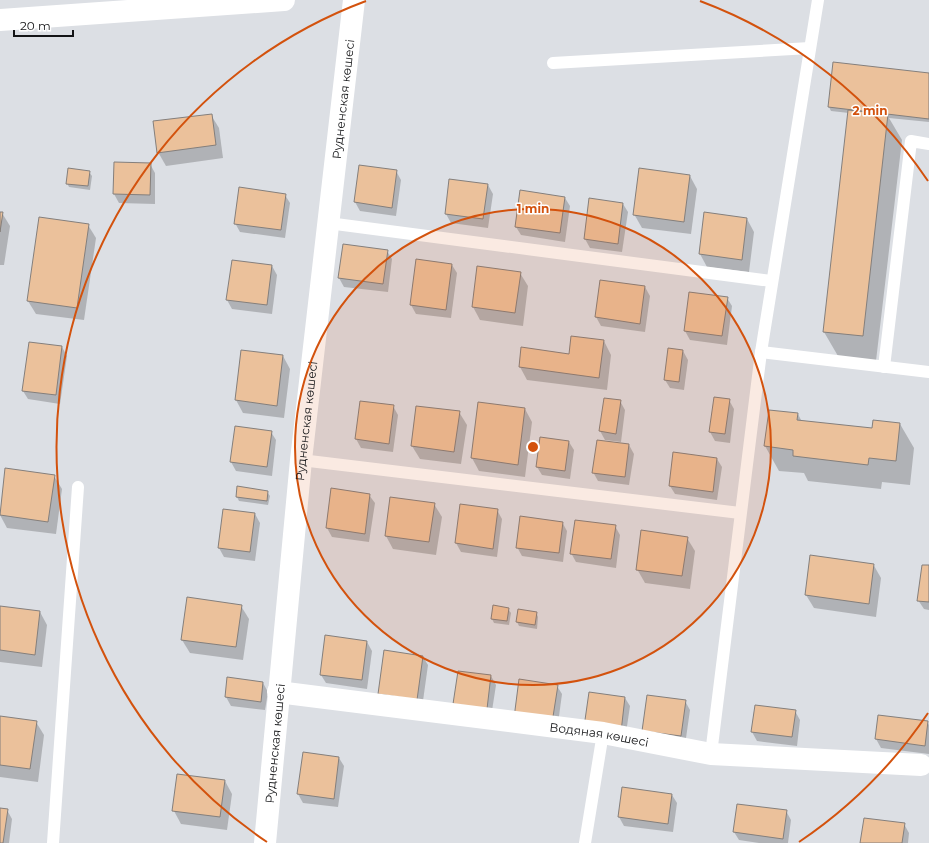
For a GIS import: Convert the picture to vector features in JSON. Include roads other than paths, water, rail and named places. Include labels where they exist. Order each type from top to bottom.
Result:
[{"type":"street","points":[[0,20],[149,5],[284,0]]},
{"type":"street","name":"Рудненская көшесі","points":[[265,843],[301,460],[354,0]]},
{"type":"street","name":"Водяная көшесі","points":[[278,692],[603,733],[711,754],[921,765]]},
{"type":"lane","points":[[711,754],[740,513],[771,281],[818,0]]},
{"type":"lane","points":[[553,63],[810,48]]},
{"type":"lane","points":[[884,367],[911,142],[929,144]]},
{"type":"lane","points":[[328,223],[771,281]]},
{"type":"lane","points":[[761,352],[929,372]]},
{"type":"lane","points":[[301,460],[740,513]]},
{"type":"lane","points":[[53,843],[78,487]]},
{"type":"lane","points":[[585,843],[603,733]]}]
